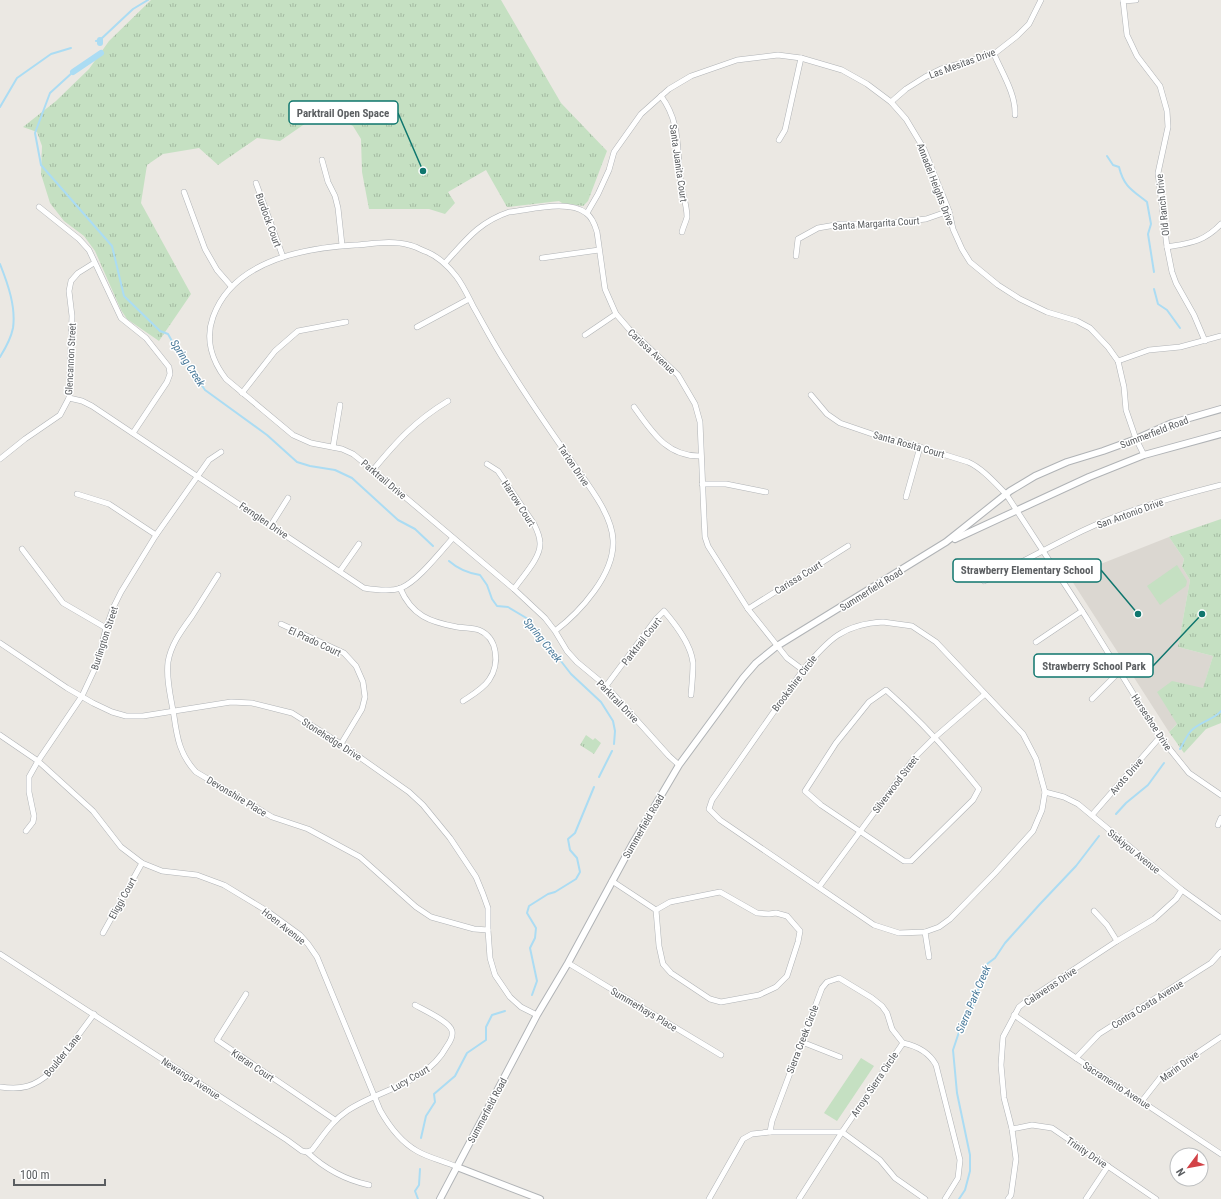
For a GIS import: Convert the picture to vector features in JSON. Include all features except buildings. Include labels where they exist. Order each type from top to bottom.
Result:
[{"type":"street","name":"Las Mesitas Drive","points":[[891,102],[906,89],[936,72],[994,54],[1017,36],[1029,24],[1041,0]]},
{"type":"street","points":[[1123,1],[1136,0]]},
{"type":"street","name":"Old Ranch Drive","points":[[1123,1],[1129,41],[1137,56],[1160,86],[1167,111],[1168,127],[1158,173],[1167,247],[1172,272],[1176,283],[1194,315],[1205,341]]},
{"type":"street","points":[[994,54],[1013,97],[1015,115]]},
{"type":"street","name":"Annadel Heights Drive","points":[[587,213],[609,170],[614,152],[641,114],[669,89],[691,76],[736,60],[778,55],[801,58],[842,70],[867,84],[891,102],[906,119],[924,149],[959,242],[970,262],[998,285],[1020,299],[1047,312],[1077,321],[1090,328],[1108,347],[1118,360],[1124,388],[1126,410],[1136,439],[1144,455]]},
{"type":"street","points":[[779,140],[785,130],[801,58]]},
{"type":"street","name":"Santa Juanita Court","points":[[661,96],[670,108],[677,132],[681,184],[687,218],[682,232]]},
{"type":"street","points":[[322,160],[328,182],[335,196],[338,208],[342,245]]},
{"type":"street","name":"Burdock Court","points":[[256,183],[283,257]]},
{"type":"street","points":[[184,192],[205,249],[217,270],[231,286]]},
{"type":"street","points":[[445,263],[478,228],[495,217],[503,214],[563,206],[577,208],[587,213]]},
{"type":"street","points":[[39,207],[79,238],[89,250],[121,318],[146,338],[170,370],[167,382],[133,433]]},
{"type":"street","name":"Santa Margarita Court","points":[[796,256],[798,239],[818,228],[841,224],[881,224],[926,219],[948,211]]},
{"type":"street","name":"Carissa Avenue","points":[[587,213],[597,232],[605,289],[616,314],[629,329],[678,375],[695,404],[700,422],[705,537],[708,546],[748,609],[786,658],[803,670]]},
{"type":"street","points":[[1167,247],[1193,243],[1212,234],[1221,224]]},
{"type":"street","name":"Parktrail Drive","points":[[445,263],[430,253],[409,245],[395,243],[342,245],[322,247],[283,257],[252,271],[231,286],[216,309],[210,330],[210,343],[212,353],[219,370],[242,394],[293,435],[311,443],[333,447],[352,454],[374,470],[514,589],[545,618],[555,630],[567,651],[577,662],[606,686],[669,756],[679,765]]},
{"type":"street","points":[[542,258],[600,250]]},
{"type":"street","name":"Glencannon Street","points":[[0,459],[25,439],[60,416],[69,398],[72,316],[69,291],[71,281],[78,273],[94,263]]},
{"type":"street","name":"Tarton Drive","points":[[445,263],[457,277],[506,364],[599,502],[613,532],[613,553],[604,575],[578,611],[555,630]]},
{"type":"street","points":[[417,327],[470,299]]},
{"type":"street","points":[[585,336],[616,314]]},
{"type":"street","points":[[242,394],[275,351],[298,331],[346,322]]},
{"type":"street","points":[[1118,360],[1149,350],[1180,347],[1221,336]]},
{"type":"street","name":"Santa Rosita Court","points":[[811,395],[828,414],[840,423],[878,436],[964,460],[974,465],[1006,494]]},
{"type":"street","name":"Fernglen Drive","points":[[69,398],[82,401],[92,406],[364,588],[377,590],[400,588],[414,580],[453,538]]},
{"type":"street","points":[[374,470],[408,429],[424,416],[448,401]]},
{"type":"street","points":[[333,447],[340,405]]},
{"type":"street","points":[[634,407],[649,428],[662,442],[682,454],[701,456]]},
{"type":"street","name":"Summerfield Road","points":[[440,1199],[537,1015],[568,963],[633,843],[679,765],[743,678],[756,663],[777,646],[946,542],[1006,494],[1035,476],[1067,462],[1136,439],[1172,423],[1221,409]]},
{"type":"street","name":"Summerfield Road","points":[[946,542],[1089,477],[1144,455],[1221,434]]},
{"type":"street","points":[[906,497],[920,447]]},
{"type":"street","name":"Burlington Street","points":[[26,830],[33,822],[34,816],[29,792],[29,777],[38,761],[82,696],[97,664],[106,628],[121,592],[156,535],[209,460],[222,452]]},
{"type":"street","name":"Harrow Court","points":[[486,464],[498,471],[534,524],[538,533],[540,543],[539,551],[514,589]]},
{"type":"street","points":[[702,484],[726,484],[766,492]]},
{"type":"street","name":"San Antonio Drive","points":[[984,581],[1082,531],[1121,515],[1174,497],[1221,484]]},
{"type":"street","points":[[77,494],[109,504],[156,535]]},
{"type":"street","name":"Horseshoe Drive","points":[[1006,494],[1042,552],[1082,611],[1160,737],[1189,773],[1221,795]]},
{"type":"street","points":[[271,525],[288,498]]},
{"type":"street","points":[[340,571],[359,544]]},
{"type":"street","name":"Carissa Court","points":[[748,609],[848,546]]},
{"type":"street","points":[[22,550],[63,604],[106,628]]},
{"type":"street","name":"Devonshire Place","points":[[218,575],[173,644],[170,654],[168,676],[176,733],[181,750],[188,763],[196,772],[272,817],[308,829],[360,857],[416,908],[431,917],[474,929],[488,930]]},
{"type":"street","points":[[400,588],[407,603],[415,611],[427,619],[442,624],[478,630],[491,640],[495,650],[496,660],[489,681],[463,700]]},
{"type":"street","points":[[1036,642],[1082,611]]},
{"type":"street","name":"Parktrail Court","points":[[606,686],[656,619],[664,612],[673,621],[690,652],[693,663],[691,695]]},
{"type":"street","name":"Brookshire Circle","points":[[883,622],[912,626],[922,631],[936,642],[985,694],[1023,734],[1036,759],[1045,792],[1042,810],[1033,831],[995,873],[939,927],[925,932],[899,933],[874,925],[720,820],[709,809],[712,800],[803,670],[815,655],[829,642],[841,632],[855,626],[883,622]]},
{"type":"street","name":"El Prado Court","points":[[281,624],[344,653],[356,666],[363,682],[365,697],[362,709],[341,744]]},
{"type":"street","name":"Stonehedge Drive","points":[[0,643],[67,688],[112,712],[126,716],[143,716],[230,702],[252,703],[292,713],[341,744],[409,792],[423,805],[450,838],[476,877],[488,908],[490,958],[495,975],[510,997],[521,1007],[537,1015]]},
{"type":"street","points":[[1092,699],[1120,671]]},
{"type":"street","points":[[886,690],[902,704],[934,738],[979,789],[973,800],[911,862],[904,861],[860,831],[821,805],[805,791],[836,743],[869,702],[886,690]]},
{"type":"street","name":"Silverwood Street","points":[[819,887],[915,757],[934,738],[985,694]]},
{"type":"street","name":"Hoen Avenue","points":[[0,735],[38,761],[93,811],[121,846],[142,863],[162,871],[196,875],[224,885],[267,911],[300,935],[317,957],[386,1122],[410,1147],[418,1152],[540,1199]]},
{"type":"street","name":"Avots Drive","points":[[1092,815],[1160,737]]},
{"type":"street","name":"Siskiyou Avenue","points":[[1045,792],[1064,797],[1078,804],[1182,890],[1221,918]]},
{"type":"street","points":[[1218,825],[1221,818]]},
{"type":"street","name":"Eliggi Court","points":[[103,933],[142,863]]},
{"type":"street","points":[[612,882],[656,910]]},
{"type":"street","name":"Calaveras Drive","points":[[1008,1199],[1016,1159],[1012,1129],[1004,1098],[1001,1065],[1003,1037],[1014,1015],[1019,1007],[1029,999],[1117,941],[1154,919],[1176,899],[1182,890]]},
{"type":"street","points":[[720,892],[757,913],[776,913],[787,916],[800,931],[787,976],[776,987],[759,995],[721,1002],[710,999],[671,973],[663,964],[659,946],[656,910],[670,902],[720,892]]},
{"type":"street","points":[[1094,911],[1107,925],[1117,941]]},
{"type":"street","points":[[925,932],[929,957]]},
{"type":"street","name":"Contra Costa Avenue","points":[[1076,1058],[1099,1034],[1211,963],[1221,952]]},
{"type":"street","name":"Newanga Avenue","points":[[0,954],[302,1151],[307,1152],[315,1160],[353,1181],[370,1185]]},
{"type":"street","name":"Summerhays Place","points":[[568,963],[721,1055]]},
{"type":"street","name":"Sierra Creek Circle","points":[[770,1132],[772,1121],[822,988],[827,982],[832,979],[839,978],[872,998],[882,1006],[887,1013],[892,1029],[903,1043]]},
{"type":"street","name":"Kieran Court","points":[[246,994],[217,1040],[335,1120]]},
{"type":"street","name":"Lucy Court","points":[[375,1096],[397,1088],[427,1070],[440,1058],[450,1040],[452,1032],[449,1025],[415,1005]]},
{"type":"street","name":"Boulder Lane","points":[[0,1087],[13,1089],[29,1086],[44,1078],[94,1014]]},
{"type":"street","name":"Sacramento Avenue","points":[[1014,1015],[1221,1154]]},
{"type":"street","name":"Marin Drive","points":[[1142,1100],[1160,1078],[1221,1037]]},
{"type":"street","points":[[802,1042],[840,1057]]},
{"type":"street","name":"Arroyo Sierra Circle","points":[[799,1199],[842,1132],[903,1043],[921,1049],[932,1058],[936,1065],[960,1160],[958,1178],[944,1199]]},
{"type":"street","points":[[307,1152],[312,1150],[335,1120],[353,1107],[375,1096]]},
{"type":"street","name":"Trinity Drive","points":[[1012,1129],[1032,1125],[1052,1128],[1156,1199]]},
{"type":"street","points":[[709,1199],[743,1139],[752,1134],[770,1132],[842,1132],[880,1160],[895,1178],[925,1199]]},
{"type":"street","points":[[1086,1199],[1108,1166]]},
{"type":"shaded area","points":[[1169,537],[1184,559],[1182,567],[1190,580],[1178,647],[1213,656],[1200,699],[1169,732],[1072,581],[1088,569]]},
{"type":"green space","points":[[151,0],[501,0],[561,103],[607,151],[588,201],[583,206],[562,203],[559,201],[507,207],[486,170],[448,192],[455,203],[445,214],[429,209],[369,209],[362,172],[361,139],[353,126],[338,118],[306,123],[280,141],[257,138],[218,165],[199,148],[163,154],[147,165],[141,203],[191,294],[159,341],[127,319],[121,310],[95,251],[84,236],[64,221],[50,203],[41,174],[42,146],[37,132],[23,127],[56,101],[89,69],[109,41]]},
{"type":"green space","points":[[1221,519],[1221,723],[1206,729],[1184,753],[1169,732],[1177,724],[1157,692],[1172,681],[1203,688],[1213,656],[1178,647],[1190,580],[1182,567],[1184,559],[1169,537]]},
{"type":"green space","points":[[1177,565],[1187,581],[1186,586],[1160,605],[1147,586]]},
{"type":"green space","points":[[586,735],[593,740],[595,738],[601,743],[594,754],[580,745]]},
{"type":"green space","points":[[861,1058],[874,1066],[837,1121],[824,1113]]},
{"type":"waterway","name":"Spring Creek","points":[[96,41],[100,40],[133,9],[148,0]]},
{"type":"waterway","name":"Spring Creek","points":[[0,107],[17,78],[51,54],[71,48]]},
{"type":"waterway","points":[[73,72],[101,53]]},
{"type":"waterway","name":"Spring Creek","points":[[73,72],[50,93],[35,133],[41,165],[112,246],[124,296],[160,331],[168,334],[177,350],[205,390],[267,435],[297,462],[310,466],[335,470],[352,478],[398,520],[415,529],[433,546]]},
{"type":"waterway","points":[[1107,156],[1113,165],[1119,167],[1123,179],[1129,188],[1147,202],[1151,224],[1148,234],[1154,272]]},
{"type":"waterway","name":"Spring Creek","points":[[0,264],[11,296],[14,320],[11,336],[0,357]]},
{"type":"waterway","points":[[1154,289],[1158,304],[1167,310],[1180,328]]},
{"type":"waterway","name":"Spring Creek","points":[[449,561],[463,570],[480,575],[487,585],[492,599],[497,606],[508,607],[528,619],[571,674],[601,702],[613,721],[615,731],[614,744]]},
{"type":"waterway","name":"Sierra Park Creek","points":[[1180,749],[1187,736],[1193,729],[1221,711]]},
{"type":"waterway","name":"Spring Creek","points":[[599,777],[612,751]]},
{"type":"waterway","name":"Sierra Park Creek","points":[[1116,814],[1126,803],[1148,785],[1164,763]]},
{"type":"waterway","name":"Spring Creek","points":[[532,995],[537,981],[530,948],[535,938],[536,928],[527,913],[529,906],[576,879],[580,872],[577,858],[570,850],[568,839],[575,833],[594,787]]},
{"type":"waterway","name":"Sierra Park Creek","points":[[959,1199],[965,1190],[970,1171],[970,1155],[957,1093],[953,1050],[964,1017],[972,1008],[987,964],[995,958],[1005,943],[1076,866],[1099,836]]},
{"type":"waterway","name":"Spring Creek","points":[[421,1138],[426,1116],[435,1102],[434,1094],[455,1076],[467,1053],[486,1040],[486,1027],[492,1015],[505,1011]]},
{"type":"waterway","name":"Spring Creek","points":[[418,1199],[415,1191],[419,1185],[420,1169]]},
{"type":"place","name":"Parktrail Open Space","points":[[423,171]]},
{"type":"place","name":"Strawberry Elementary School","points":[[1138,614]]},
{"type":"place","name":"Strawberry School Park","points":[[1202,614]]}]
